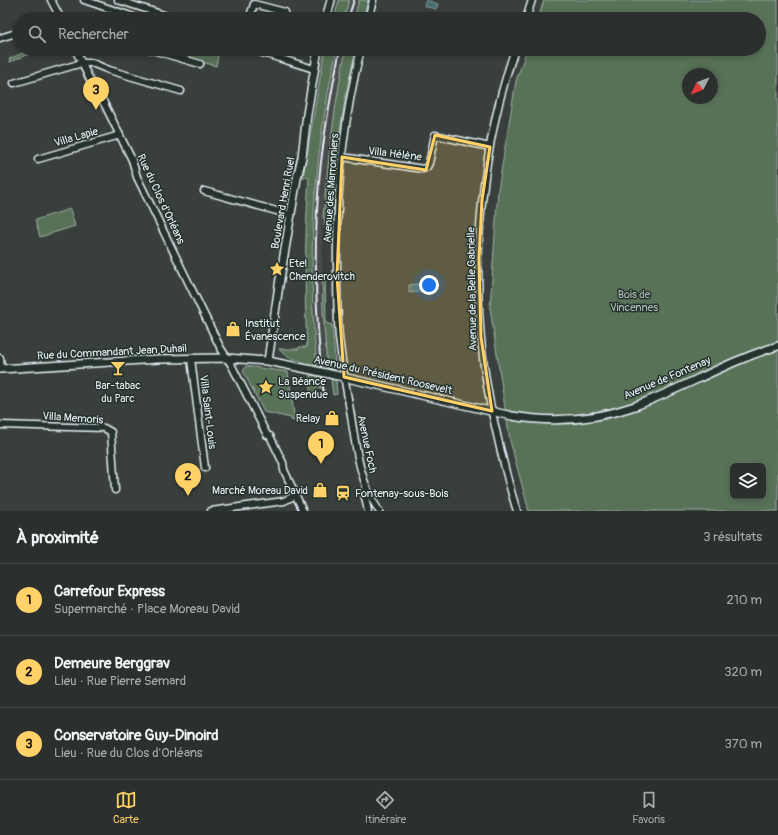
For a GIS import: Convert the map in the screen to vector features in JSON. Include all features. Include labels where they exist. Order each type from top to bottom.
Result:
[{"type":"street","points":[[51,0],[57,12]]},
{"type":"street","points":[[84,0],[119,12]]},
{"type":"street","points":[[118,0],[155,12]]},
{"type":"street","points":[[328,12],[331,0]]},
{"type":"street","points":[[370,12],[373,0]]},
{"type":"street","points":[[528,12],[532,0]]},
{"type":"street","points":[[251,12],[254,4],[285,12]]},
{"type":"street","points":[[0,38],[12,34]]},
{"type":"street","name":"Rue du Clos d'Orléans","points":[[78,56],[91,82],[99,93],[132,160],[140,184],[226,358],[232,366],[267,435],[270,436],[280,456],[283,463],[282,466],[302,511]]},
{"type":"street","points":[[173,56],[200,64]]},
{"type":"street","points":[[272,56],[314,69]]},
{"type":"street","name":"Boulevard Henri Ruel","points":[[268,361],[297,178],[302,157],[307,114],[317,56]]},
{"type":"street","name":"Avenue des Marronniers","points":[[344,377],[339,339],[337,223],[342,157],[348,111],[360,56]]},
{"type":"street","name":"Avenue de la Belle Gabrielle","points":[[513,56],[500,98],[490,147],[482,200],[479,259],[481,337],[488,395],[501,455],[517,511]]},
{"type":"street","points":[[14,82],[82,63],[92,63],[109,70],[181,91]]},
{"type":"street","name":"Villa Hélène","points":[[342,157],[423,169],[429,164],[435,135],[490,147]]},
{"type":"street","name":"Villa Lapie","points":[[38,159],[120,136]]},
{"type":"street","points":[[204,190],[291,215]]},
{"type":"street","name":"Avenue de Fontenay","points":[[492,411],[528,419],[567,420],[614,412],[634,406],[744,357],[778,346]]},
{"type":"street","points":[[0,358],[0,369]]},
{"type":"street","name":"Rue du Commandant Jean Duhail","points":[[0,369],[158,359],[226,358],[268,361]]},
{"type":"street","name":"Villa Saint-Louis","points":[[191,359],[205,468]]},
{"type":"street","name":"Avenue du Président Roosevelt","points":[[268,361],[492,411]]},
{"type":"street","name":"Avenue Foch","points":[[344,377],[359,462],[366,486],[379,511]]},
{"type":"street","name":"Villa Memoris","points":[[0,425],[104,428],[111,432],[115,490]]},
{"type":"street","points":[[366,486],[364,493],[368,511]]},
{"type":"street","points":[[211,511],[284,501],[296,495]]},
{"type":"highlighted area","points":[[435,135],[490,147],[482,200],[479,259],[481,337],[492,411],[344,377],[337,276],[342,157],[426,170]]},
{"type":"shaded area","points":[[349,0],[359,0],[356,12],[346,12]]},
{"type":"shaded area","points":[[336,56],[345,56],[332,134],[322,226],[323,311],[327,368],[317,366],[314,325],[312,247],[317,171],[327,96]]},
{"type":"green space","points":[[339,0],[349,0],[346,12],[336,12]]},
{"type":"green space","points":[[359,0],[368,0],[365,12],[356,12]]},
{"type":"green space","name":"Bois de Vincennes","points":[[544,0],[778,0],[778,511],[529,511],[510,441],[490,308],[498,190],[516,81],[525,56],[766,56],[766,12],[540,12]]},
{"type":"green space","points":[[16,56],[24,56],[10,62],[9,59]]},
{"type":"green space","points":[[189,56],[218,56],[216,66],[188,58]]},
{"type":"green space","points":[[324,56],[336,56],[323,128],[314,207],[312,286],[317,366],[285,355],[279,349],[299,349],[299,347],[307,347],[305,263],[309,178],[303,177]]},
{"type":"green space","points":[[345,56],[354,56],[339,136],[332,227],[330,228],[329,233],[324,225],[325,219],[323,218],[329,154]]},
{"type":"green space","points":[[70,209],[75,226],[40,237],[35,220]]},
{"type":"green space","points":[[322,274],[325,274],[326,323],[332,325],[336,370],[327,368]]},
{"type":"green space","points":[[246,366],[288,372],[295,421],[291,420],[291,418],[264,412],[243,371]]},
{"type":"green space","points":[[310,375],[319,376],[321,388],[316,388],[316,392],[310,393]]},
{"type":"green space","points":[[331,379],[336,381],[337,394],[333,395]]},
{"type":"water","points":[[426,0],[438,4],[436,9],[424,6]]},
{"type":"water","points":[[425,283],[426,291],[409,293],[409,285]]},
{"type":"railway","points":[[350,12],[354,0]]},
{"type":"railway","points":[[324,397],[317,317],[317,208],[325,132],[339,56]]},
{"type":"place","name":"Conservatoire Guy-Dinoird","points":[[96,110]]},
{"type":"place","name":"Etel Chenderovitch","points":[[277,269]]},
{"type":"place","name":"Institut Évanescence","points":[[233,329]]},
{"type":"place","name":"Bar-tabac du Parc","points":[[118,368]]},
{"type":"place","name":"La Béance Suspendue","points":[[266,387]]},
{"type":"place","name":"Relay","points":[[332,418]]},
{"type":"place","name":"Carrefour Express","points":[[321,464]]},
{"type":"place","name":"Marché Moreau David","points":[[320,490]]},
{"type":"place","name":"Fontenay-sous-Bois","points":[[343,493]]},
{"type":"place","name":"Demeure Berggrav","points":[[188,496]]}]
